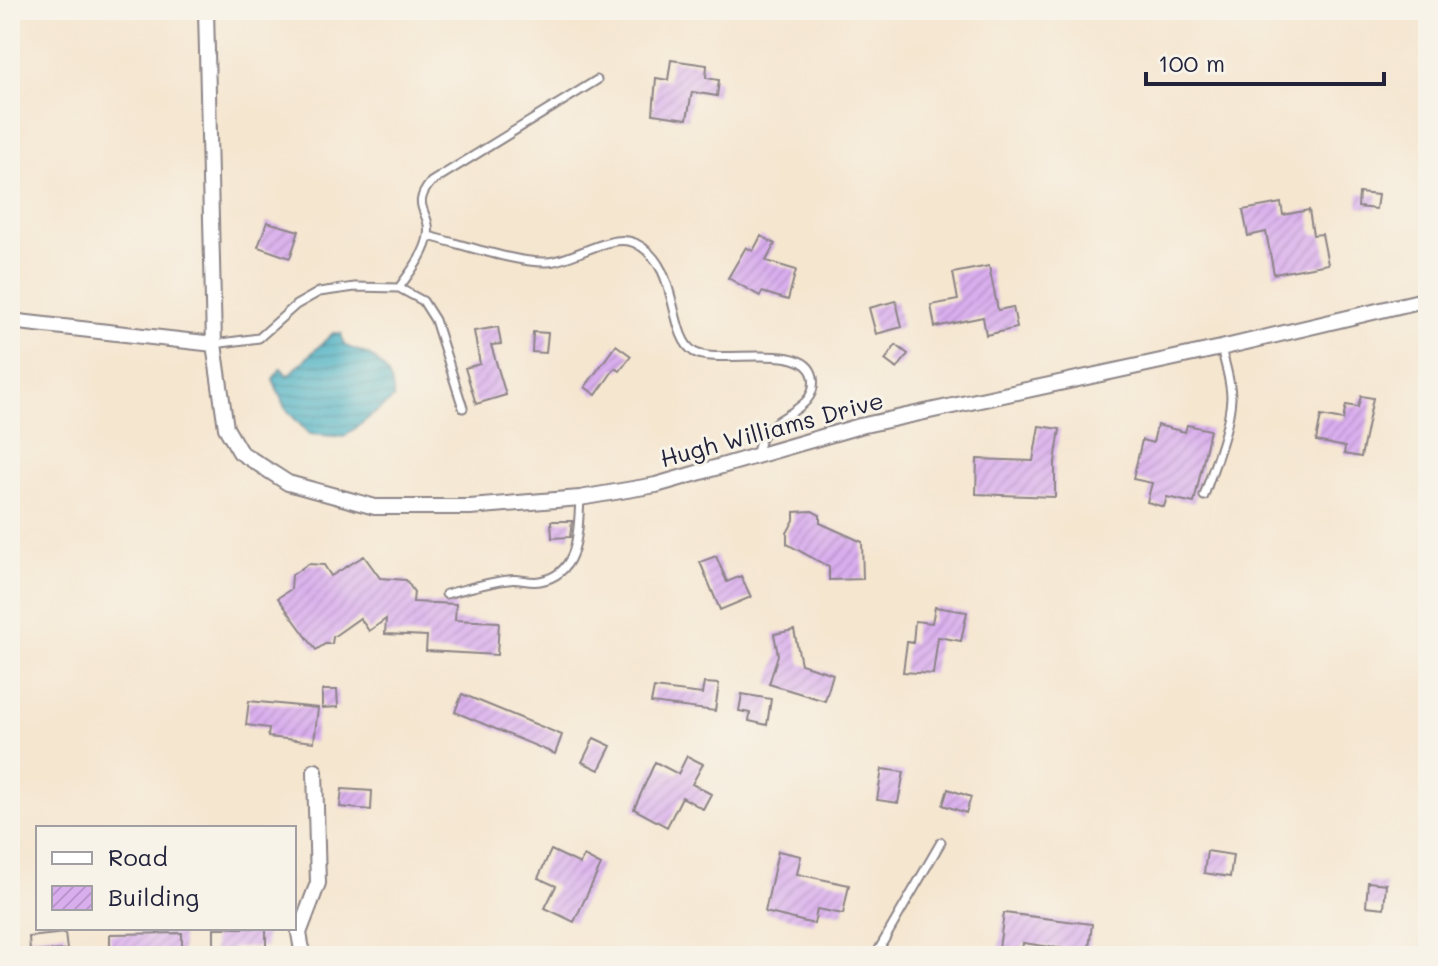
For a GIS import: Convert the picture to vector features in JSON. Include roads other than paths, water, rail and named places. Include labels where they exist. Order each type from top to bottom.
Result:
[{"type":"street","name":"Hugh Williams Drive","points":[[206,10],[214,344],[226,428],[240,452],[288,483],[375,507],[470,507],[580,498],[656,485],[860,426],[1221,348],[1428,299]]},
{"type":"street","points":[[10,321],[214,344]]},
{"type":"street","points":[[303,956],[299,933],[318,883],[315,771]]},
{"type":"lane","points":[[399,288],[425,248],[428,225],[420,205],[421,193],[431,182],[597,80]]},
{"type":"lane","points":[[428,236],[531,261],[550,262],[621,239],[635,243],[654,257],[666,280],[685,343],[694,352],[708,356],[783,356],[807,366],[813,376],[811,393],[799,409],[767,429],[755,456]]},
{"type":"lane","points":[[214,344],[259,338],[296,305],[319,292],[355,287],[399,288],[423,301],[435,320],[463,408]]},
{"type":"lane","points":[[1204,496],[1224,436],[1231,398],[1221,348]]},
{"type":"lane","points":[[446,594],[509,580],[547,580],[563,569],[573,557],[580,498]]},
{"type":"lane","points":[[875,956],[941,842]]},
{"type":"water","points":[[333,333],[341,333],[344,345],[378,363],[393,388],[393,399],[344,437],[309,434],[285,408],[273,379],[281,368],[288,376]]}]
